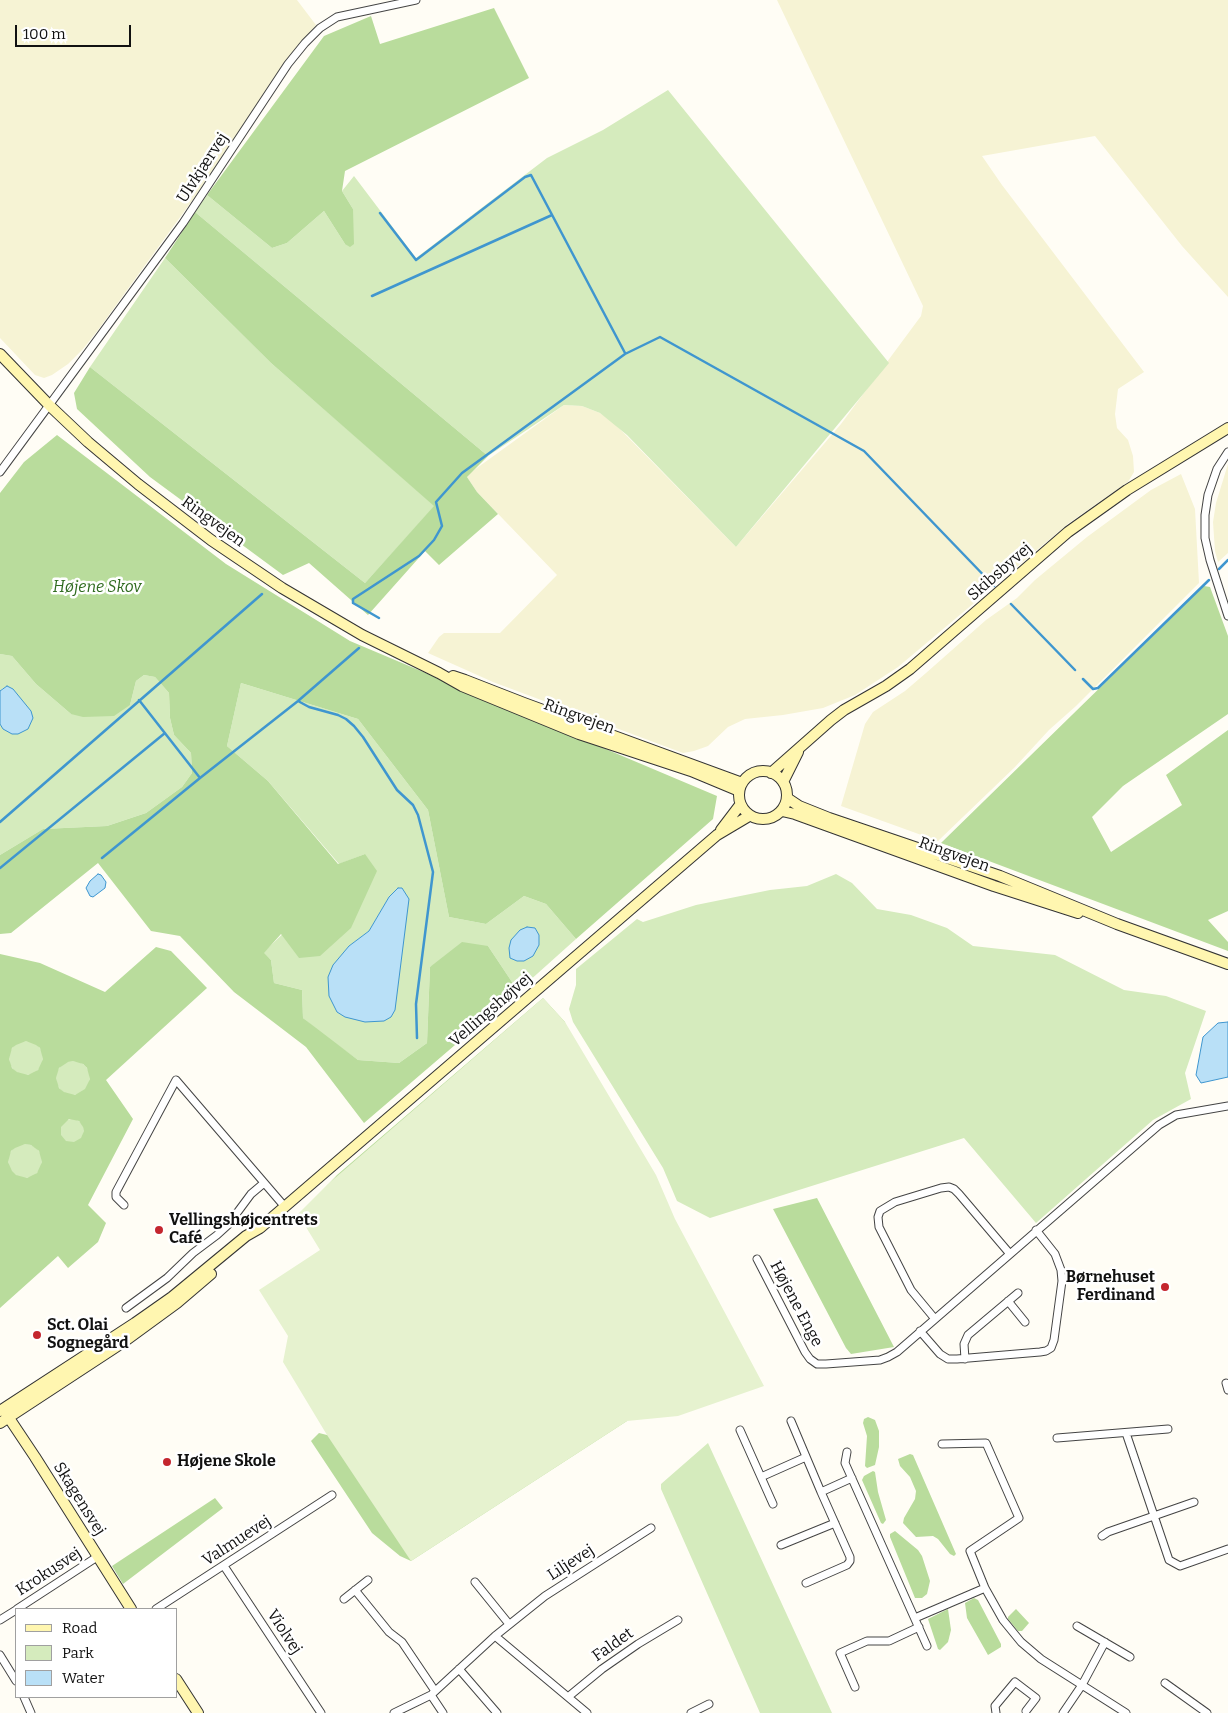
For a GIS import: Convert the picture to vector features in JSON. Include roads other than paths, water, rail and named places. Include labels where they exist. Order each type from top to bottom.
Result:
[{"type":"street","name":"Ulvkjærvej","points":[[50,406],[183,223],[288,64],[305,43],[320,28],[337,18],[416,0]]},
{"type":"street","name":"Ringvejen","points":[[0,354],[88,442],[138,484],[211,540],[282,588],[338,621],[462,686],[579,734],[740,787]]},
{"type":"street","points":[[0,472],[50,406]]},
{"type":"street","name":"Skibsbyvej","points":[[771,772],[844,710],[886,686],[910,669],[1068,532],[1127,490],[1228,428]]},
{"type":"street","points":[[1228,452],[1217,469],[1208,495],[1205,515],[1205,538],[1210,560],[1228,616]]},
{"type":"street","name":"Skibsbyvej","points":[[783,782],[800,749]]},
{"type":"street","points":[[755,772],[771,772],[783,782],[787,792],[787,798],[782,811],[774,817],[764,820],[750,816],[740,805],[740,787],[745,778],[755,772]]},
{"type":"street","name":"Ringvejen","points":[[787,798],[799,806],[829,818],[1000,876],[1117,924],[1228,964]]},
{"type":"street","name":"Vellingshøjvej","points":[[717,836],[740,805]]},
{"type":"street","name":"Ringvejen","points":[[782,811],[795,814],[994,886],[1117,924]]},
{"type":"street","name":"Vellingshøjvej","points":[[2,1414],[125,1341],[169,1309],[250,1240],[260,1228],[717,836],[750,816]]},
{"type":"street","points":[[124,1205],[116,1197],[116,1192],[176,1080],[285,1207]]},
{"type":"street","name":"Højene Enge","points":[[757,1259],[810,1359],[817,1364],[888,1358],[1168,1118],[1228,1106]]},
{"type":"street","points":[[126,1308],[167,1278],[193,1253],[216,1235],[231,1221],[251,1194],[264,1183]]},
{"type":"street","points":[[935,1319],[911,1290],[879,1227],[878,1217],[880,1211],[896,1202],[949,1187],[954,1189],[1010,1254]]},
{"type":"street","points":[[920,1331],[940,1354],[948,1358],[965,1359],[1040,1352],[1051,1348],[1057,1320],[1062,1275],[1055,1254],[1036,1230]]},
{"type":"street","points":[[965,1359],[964,1344],[968,1335],[1018,1293]]},
{"type":"street","points":[[1008,1302],[1025,1322]]},
{"type":"street","name":"Skagensvej","points":[[2,1414],[35,1457],[130,1608]]},
{"type":"street","points":[[791,1421],[850,1557],[850,1561],[847,1564],[806,1583]]},
{"type":"street","points":[[1057,1438],[1168,1429]]},
{"type":"street","points":[[740,1430],[773,1504]]},
{"type":"street","points":[[1126,1433],[1168,1560],[1180,1566],[1228,1549]]},
{"type":"street","points":[[942,1444],[986,1443],[1019,1518],[970,1551],[985,1588],[1003,1620],[1021,1642],[1041,1659],[1126,1713]]},
{"type":"street","points":[[847,1452],[845,1463],[927,1646]]},
{"type":"street","points":[[761,1477],[806,1457]]},
{"type":"street","points":[[821,1492],[852,1478]]},
{"type":"street","name":"Valmuevej","points":[[158,1608],[332,1495]]},
{"type":"street","points":[[1102,1536],[1108,1532],[1194,1502]]},
{"type":"street","points":[[781,1546],[835,1524]]},
{"type":"street","name":"Liljevej","points":[[394,1713],[433,1693],[495,1636],[545,1596],[651,1528]]},
{"type":"street","name":"Krokusvej","points":[[18,1608],[97,1557]]},
{"type":"street","name":"Violvej","points":[[224,1566],[321,1713]]},
{"type":"street","points":[[344,1599],[368,1580]]},
{"type":"street","points":[[476,1582],[509,1624]]},
{"type":"street","points":[[914,1618],[985,1588]]},
{"type":"street","points":[[355,1590],[389,1632],[402,1642],[443,1713]]},
{"type":"street","name":"Krokusvej","points":[[0,1620],[15,1610]]},
{"type":"street","name":"Faldet","points":[[568,1697],[602,1669],[638,1644],[678,1620]]},
{"type":"street","points":[[1077,1626],[1130,1657]]},
{"type":"street","points":[[855,1687],[840,1653],[868,1641],[889,1641],[919,1628]]},
{"type":"street","points":[[495,1636],[588,1713]]},
{"type":"street","points":[[1063,1713],[1082,1685],[1106,1642]]},
{"type":"street","points":[[0,1655],[15,1679]]},
{"type":"street","points":[[459,1669],[497,1713]]},
{"type":"street","points":[[178,1682],[198,1713]]},
{"type":"street","points":[[996,1713],[995,1706],[1015,1682],[1036,1698],[1026,1711]]},
{"type":"street","points":[[1165,1682],[1207,1713]]},
{"type":"street","points":[[24,1698],[30,1713]]},
{"type":"street","points":[[691,1713],[709,1704]]},
{"type":"street","points":[[1191,1713],[1197,1706]]},
{"type":"water","points":[[7,686],[13,689],[31,711],[33,718],[28,729],[18,734],[12,734],[3,729],[0,724],[0,691]]},
{"type":"water","points":[[98,874],[106,882],[105,888],[93,897],[90,896],[86,888],[90,881]]},
{"type":"water","points":[[398,888],[402,888],[409,899],[395,1010],[391,1017],[384,1021],[365,1022],[345,1017],[337,1012],[329,996],[328,977],[333,965],[349,946],[369,931],[389,897]]},
{"type":"water","points":[[527,927],[535,928],[539,935],[539,945],[533,956],[524,961],[517,961],[510,958],[509,948],[511,940],[520,930]]},
{"type":"water","points":[[1228,1022],[1228,1077],[1201,1083],[1196,1075],[1203,1037],[1218,1023]]},
{"type":"waterway","points":[[380,213],[416,260],[525,177],[531,175],[625,353]]},
{"type":"waterway","points":[[372,296],[552,215]]},
{"type":"waterway","points":[[379,618],[353,603],[353,599],[419,556],[434,540],[442,526],[436,502],[462,473],[625,354],[660,337],[864,451],[994,586]]},
{"type":"waterway","points":[[1219,569],[1228,560]]},
{"type":"waterway","points":[[1083,679],[1093,689],[1098,688],[1209,580]]},
{"type":"waterway","points":[[0,822],[262,594]]},
{"type":"waterway","points":[[1011,604],[1075,670]]},
{"type":"waterway","points":[[139,700],[200,778],[298,701],[359,648]]},
{"type":"waterway","points":[[298,701],[309,707],[338,715],[354,726],[397,790],[413,805],[418,815],[433,872],[416,1004],[417,1038]]},
{"type":"waterway","points":[[0,868],[165,733]]},
{"type":"waterway","points":[[102,858],[200,778]]},
{"type":"place","name":"Vellingshøjcentrets Café","points":[[159,1230]]},
{"type":"place","name":"Børnehuset Ferdinand","points":[[1165,1287]]},
{"type":"place","name":"Sct. Olai Sognegård","points":[[37,1335]]},
{"type":"place","name":"Højene Skole","points":[[167,1462]]},
{"type":"park label","name":"Højene Skov","points":[[97,588]]}]
